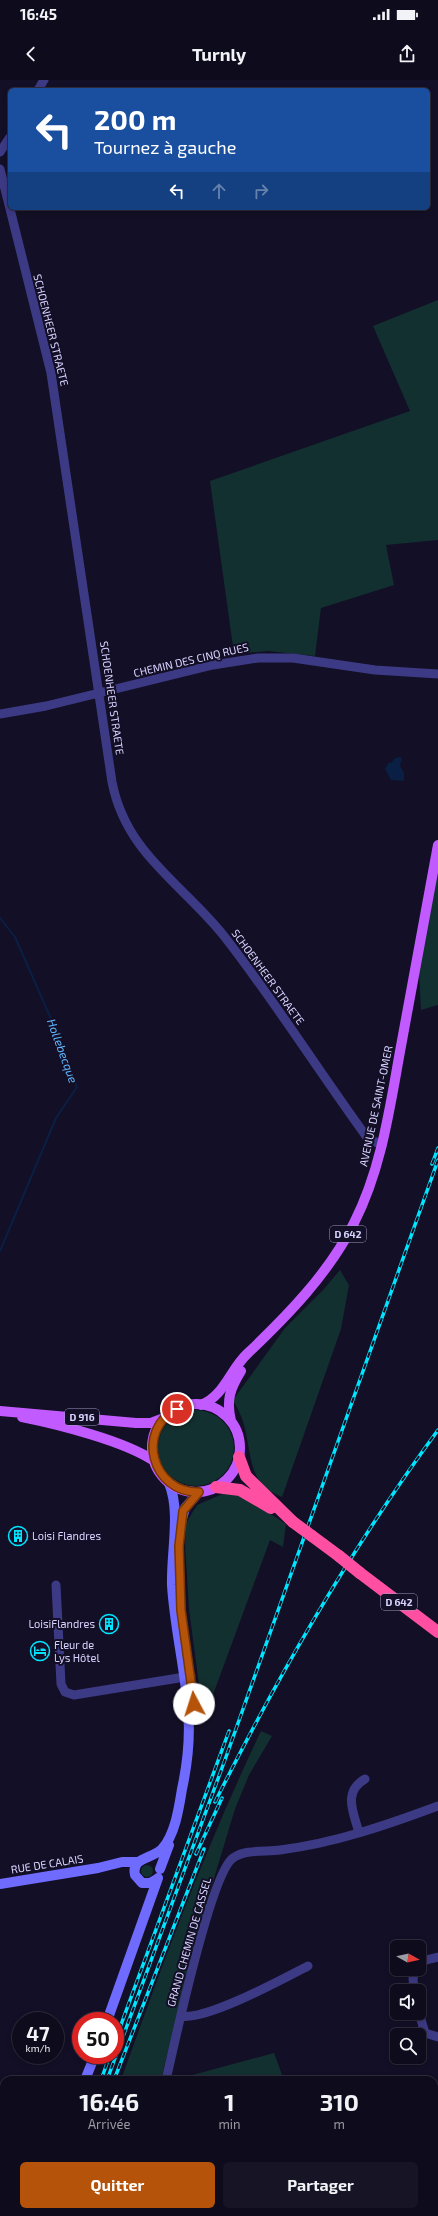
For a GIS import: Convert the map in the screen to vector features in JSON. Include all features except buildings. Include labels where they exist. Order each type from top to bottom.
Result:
[{"type":"highway","points":[[239,1457],[246,1476],[293,1522]]},
{"type":"highway","points":[[216,1487],[229,1487],[243,1491],[293,1522]]},
{"type":"highway","name":"D 642","points":[[293,1522],[438,1632]]},
{"type":"main road","name":"AVENUE DE SAINT-OMER","points":[[201,1405],[214,1397],[241,1360],[263,1339],[315,1283],[340,1248],[365,1200],[382,1146],[438,845]]},
{"type":"main road","name":"AVENUE DE SAINT-OMER","points":[[232,1423],[228,1404],[230,1390],[263,1339]]},
{"type":"main road","points":[[201,1405],[217,1410],[232,1423],[238,1437],[239,1457],[231,1474],[216,1487],[199,1492],[183,1490],[169,1483],[160,1473],[154,1461],[153,1441],[156,1429],[164,1418],[181,1407],[201,1405]]},
{"type":"main road","name":"D 916","points":[[0,1412],[136,1423],[150,1423],[164,1418]]},
{"type":"main road","name":"D 916","points":[[0,1412],[86,1434],[133,1450],[154,1461]]},
{"type":"main road","points":[[147,1909],[147,1894],[142,1883],[134,1873],[142,1860],[160,1851],[167,1841],[182,1791],[188,1734],[188,1677],[174,1604],[172,1559],[175,1502],[169,1483]]},
{"type":"main road","points":[[110,2012],[158,1874],[179,1821],[190,1778],[194,1727],[180,1598],[179,1539],[183,1511],[199,1492]]},
{"type":"main road","points":[[142,1860],[155,1861],[158,1874]]},
{"type":"main road","name":"RUE DE CALAIS","points":[[0,1884],[98,1868],[122,1862],[142,1860]]},
{"type":"main road","name":"RUE DE CALAIS","points":[[98,1868],[121,1868],[134,1873]]},
{"type":"main road","points":[[142,1883],[150,1883],[158,1874]]},
{"type":"main road","points":[[87,2076],[91,2064]]},
{"type":"street","name":"SCHOENHEER STRAETE","points":[[0,169],[8,201]]},
{"type":"street","name":"SCHOENHEER STRAETE","points":[[10,210],[51,373],[113,788],[120,811],[130,832],[146,854],[202,911],[224,936],[366,1136],[382,1146]]},
{"type":"street","name":"CHEMIN DES CINQ RUES","points":[[0,714],[46,706],[99,694],[220,664],[265,657],[293,658],[389,671],[438,674]]},
{"type":"street","points":[[56,1585],[61,1684],[65,1692],[74,1694],[188,1677]]},
{"type":"street","points":[[359,1833],[350,1796],[356,1785],[365,1779]]},
{"type":"street","name":"GRAND CHEMIN DE CASSEL","points":[[167,2076],[198,1946],[221,1874],[228,1862],[243,1853],[302,1847],[359,1833],[438,1806]]},
{"type":"street","points":[[426,1960],[438,1956]]},
{"type":"street","points":[[181,2016],[193,2016],[235,2002],[308,1966]]},
{"type":"street","points":[[420,2020],[425,2033],[438,2038]]},
{"type":"street","points":[[420,2216],[426,2216]]},
{"type":"green space","points":[[438,300],[438,540],[386,545],[394,585],[321,608],[315,656],[268,651],[234,654],[210,481],[410,411],[373,326]]},
{"type":"green space","points":[[438,869],[438,1005],[421,1010],[419,973]]},
{"type":"green space","points":[[340,1270],[349,1285],[341,1329],[282,1497],[271,1492],[258,1478],[251,1460],[243,1422],[233,1400],[285,1328],[323,1290]]},
{"type":"green space","points":[[196,1410],[210,1413],[223,1421],[231,1434],[234,1448],[231,1462],[223,1475],[210,1483],[196,1486],[182,1483],[169,1475],[161,1462],[158,1448],[161,1434],[169,1421],[182,1413]]},
{"type":"green space","points":[[227,1492],[242,1495],[286,1524],[283,1547],[270,1540],[207,1711],[202,1708],[189,1609],[185,1545],[186,1523],[197,1505]]},
{"type":"green space","points":[[261,1731],[272,1736],[249,1775],[235,1809],[192,1951],[162,2076],[122,2076],[186,1904],[241,1774]]},
{"type":"green space","points":[[147,1865],[151,1867],[153,1871],[151,1875],[147,1877],[143,1875],[141,1871],[143,1867]]},
{"type":"green space","points":[[274,2053],[283,2076],[189,2076]]},
{"type":"water","points":[[395,758],[402,758],[400,766],[404,773],[404,781],[391,780],[385,769],[389,762],[391,763]]},
{"type":"waterway","name":"Hollebecque","points":[[0,918],[15,937],[55,1028],[77,1087],[56,1118],[0,1251]]},
{"type":"railway","points":[[432,1164],[438,1148]]},
{"type":"railway","points":[[108,2076],[226,1757],[438,1160]]},
{"type":"railway","points":[[215,1802],[265,1705],[319,1611],[376,1519],[438,1430]]},
{"type":"railway","points":[[124,2017],[229,1731]]},
{"type":"railway","points":[[196,1854],[222,1798]]},
{"type":"railway","points":[[116,2076],[204,1849]]},
{"type":"railway","points":[[102,2076],[107,2064]]},
{"type":"place","name":"Loisi Flandres","points":[[18,1536]]},
{"type":"place","name":"LoisiFlandres","points":[[109,1624]]},
{"type":"place","name":"Fleur de Lys Hôtel","points":[[40,1651]]},
{"type":"route","points":[[177,1409],[164,1418],[156,1429],[152,1445],[152,1453],[157,1469],[162,1477],[169,1483],[183,1490],[199,1492],[189,1502],[183,1511],[179,1533],[178,1565],[181,1610],[194,1704]]}]
